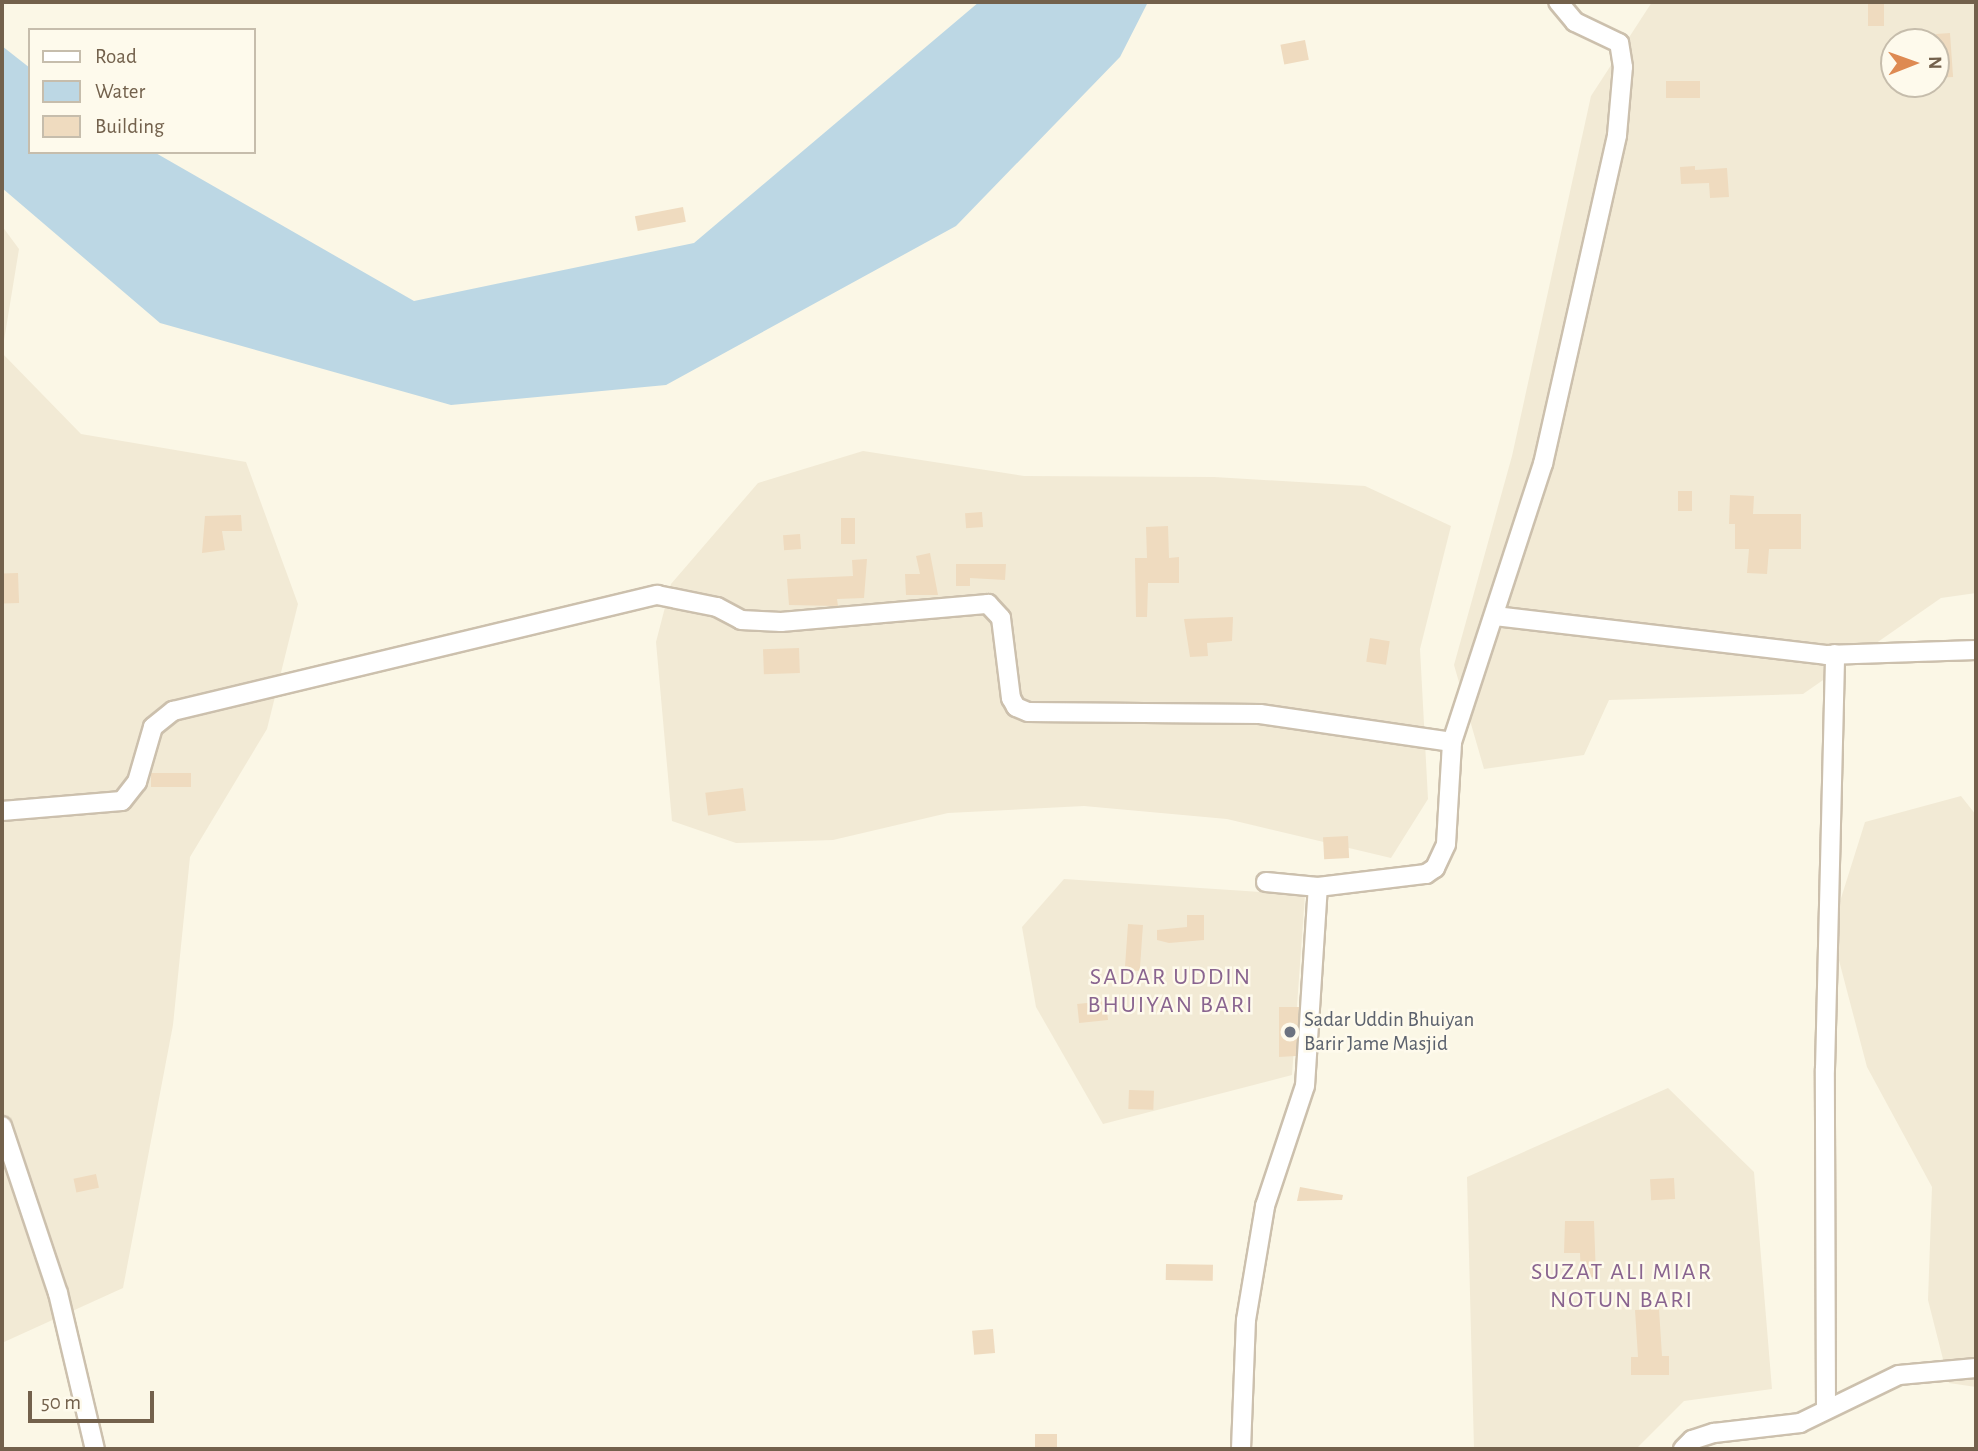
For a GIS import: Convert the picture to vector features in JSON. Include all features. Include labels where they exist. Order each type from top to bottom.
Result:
[{"type":"street","points":[[1266,882],[1318,887],[1426,874],[1435,868],[1446,844],[1452,742],[1543,464],[1617,135],[1623,67],[1619,43],[1575,22],[1558,2]]},
{"type":"street","points":[[2,811],[122,801],[137,782],[159,718],[657,595],[717,607],[741,620],[781,622],[988,604],[1001,618],[1011,698],[1016,707],[1028,712],[1260,714],[1452,742]]},
{"type":"street","points":[[1495,616],[1835,654],[1976,650]]},
{"type":"street","points":[[1826,1408],[1825,1069],[1835,654]]},
{"type":"street","points":[[1241,1449],[1246,1320],[1265,1206],[1305,1086],[1318,887]]},
{"type":"street","points":[[2,1126],[51,1268],[95,1449]]},
{"type":"street","points":[[1683,1449],[1692,1440],[1714,1433],[1791,1425],[1899,1375],[1976,1368]]},
{"type":"shaded area","points":[[1652,2],[1976,2],[1976,593],[1941,598],[1803,694],[1609,700],[1584,755],[1484,769],[1454,665],[1512,456],[1591,96]]},
{"type":"shaded area","points":[[2,226],[19,249],[2,353]]},
{"type":"shaded area","points":[[2,353],[81,434],[246,462],[298,604],[267,729],[190,857],[173,1025],[123,1288],[4,1342],[2,1342]]},
{"type":"shaded area","points":[[863,451],[1024,476],[1214,477],[1365,486],[1451,526],[1420,649],[1428,799],[1391,858],[1227,819],[1084,806],[948,813],[833,840],[736,843],[672,821],[656,642],[671,584],[758,483]]},
{"type":"shaded area","points":[[1961,796],[1976,815],[1976,1387],[1949,1383],[1928,1300],[1932,1187],[1867,1067],[1831,930],[1865,822]]},
{"type":"shaded area","points":[[1064,879],[1305,895],[1292,1075],[1103,1124],[1036,1007],[1022,927]]},
{"type":"shaded area","points":[[1668,1088],[1754,1172],[1772,1389],[1684,1401],[1636,1449],[1474,1449],[1467,1177]]},
{"type":"water","points":[[979,2],[1148,2],[1120,57],[956,226],[666,385],[451,405],[160,323],[2,188],[2,46],[28,66],[28,154],[157,154],[414,301],[694,243]]},
{"type":"building","points":[[1868,4],[1884,4],[1884,26],[1868,26]]},
{"type":"building","points":[[1950,33],[1953,77],[1950,77]]},
{"type":"building","points":[[1305,40],[1309,60],[1284,64],[1280,45]]},
{"type":"building","points":[[1666,81],[1700,81],[1700,98],[1666,98]]},
{"type":"building","points":[[1695,166],[1695,170],[1727,168],[1729,197],[1710,198],[1709,183],[1681,184],[1680,167]]},
{"type":"building","points":[[683,207],[686,222],[638,231],[635,216]]},
{"type":"building","points":[[1678,491],[1692,491],[1692,511],[1678,511]]},
{"type":"building","points":[[1730,495],[1754,496],[1753,514],[1801,514],[1801,549],[1769,549],[1767,574],[1747,573],[1749,549],[1735,549],[1735,524],[1729,524]]},
{"type":"building","points":[[982,512],[983,527],[966,528],[965,513]]},
{"type":"building","points":[[241,515],[242,531],[222,531],[225,550],[202,553],[205,516]]},
{"type":"building","points":[[841,518],[855,518],[855,544],[841,544]]},
{"type":"building","points":[[1168,526],[1169,558],[1179,557],[1179,583],[1148,583],[1147,617],[1136,617],[1135,558],[1147,558],[1146,527]]},
{"type":"building","points":[[800,534],[801,549],[784,550],[783,535]]},
{"type":"building","points":[[930,553],[938,595],[906,595],[905,574],[920,574],[916,556]]},
{"type":"building","points":[[867,559],[864,598],[837,599],[838,606],[789,605],[787,579],[853,576],[852,560]]},
{"type":"building","points":[[956,564],[1006,564],[1005,580],[970,578],[970,586],[956,586]]},
{"type":"building","points":[[18,573],[19,603],[3,604],[2,574]]},
{"type":"building","points":[[1233,617],[1232,641],[1207,643],[1208,656],[1190,657],[1184,619]]},
{"type":"building","points":[[1370,638],[1390,641],[1386,665],[1366,662]]},
{"type":"building","points":[[799,648],[800,673],[764,674],[763,649]]},
{"type":"building","points":[[151,773],[191,773],[191,787],[151,787]]},
{"type":"building","points":[[743,788],[746,811],[708,815],[705,793]]},
{"type":"building","points":[[1348,836],[1349,858],[1324,859],[1323,837]]},
{"type":"building","points":[[1187,915],[1204,915],[1204,940],[1169,943],[1157,940],[1157,930],[1187,927]]},
{"type":"building","points":[[1128,924],[1143,925],[1140,971],[1125,970]]},
{"type":"building","points":[[1106,1001],[1108,1020],[1079,1023],[1077,1004]]},
{"type":"building","points":[[1279,1007],[1299,1007],[1296,1056],[1279,1057]]},
{"type":"building","points":[[1129,1090],[1154,1091],[1153,1110],[1128,1109]]},
{"type":"building","points":[[96,1174],[99,1188],[76,1192],[74,1179]]},
{"type":"building","points":[[1674,1178],[1675,1199],[1651,1200],[1650,1179]]},
{"type":"building","points":[[1300,1187],[1343,1195],[1342,1200],[1297,1201]]},
{"type":"building","points":[[1565,1221],[1594,1221],[1596,1277],[1581,1278],[1580,1253],[1564,1253]]},
{"type":"building","points":[[1166,1264],[1213,1265],[1213,1281],[1166,1280]]},
{"type":"building","points":[[1659,1309],[1662,1356],[1669,1356],[1669,1375],[1631,1375],[1631,1357],[1638,1357],[1635,1310]]},
{"type":"building","points":[[993,1329],[995,1353],[974,1355],[972,1331]]},
{"type":"building","points":[[1035,1434],[1057,1434],[1057,1449],[1035,1449]]},
{"type":"place","name":"Sadar Uddin Bhuiyan Barir Jame Masjid","points":[[1290,1032]]},
{"type":"district","name":"SADAR UDDIN BHUIYAN BARI","points":[[1171,992]]},
{"type":"district","name":"SUZAT ALI MIAR NOTUN BARI","points":[[1622,1287]]}]
